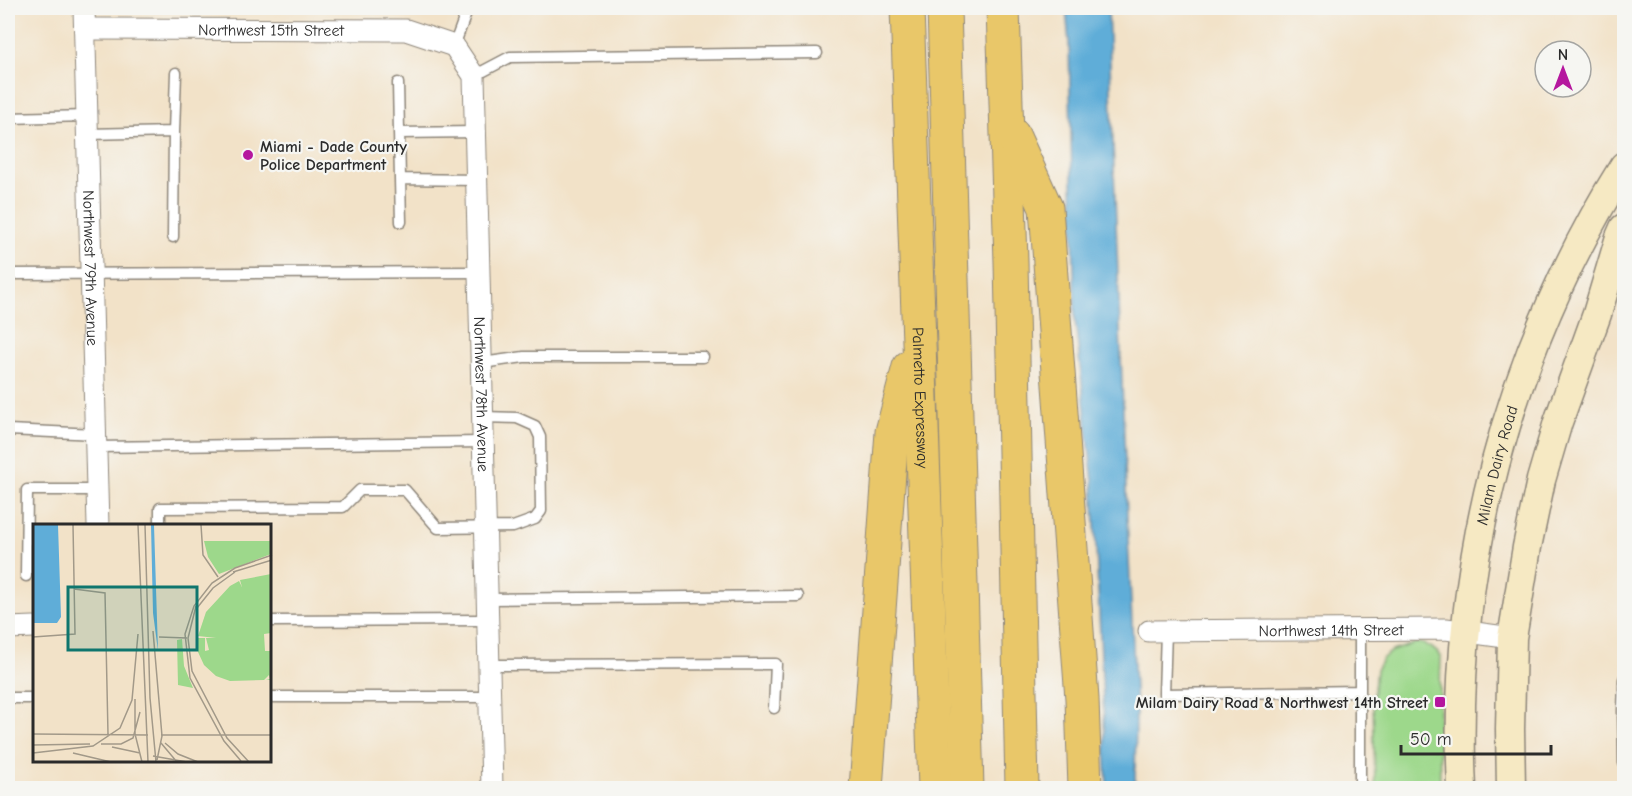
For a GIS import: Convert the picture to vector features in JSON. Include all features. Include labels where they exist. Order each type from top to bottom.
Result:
[{"type":"highway","name":"Palmetto Expressway","points":[[907,8],[935,789]]},
{"type":"highway","points":[[944,8],[967,789]]},
{"type":"highway","points":[[966,8],[988,789]]},
{"type":"highway","points":[[1003,8],[1011,262],[1022,789]]},
{"type":"highway","points":[[1006,120],[1046,208],[1082,699],[1085,789]]},
{"type":"highway","points":[[866,789],[892,432],[918,334]]},
{"type":"main road","name":"Milam Dairy Road","points":[[1462,789],[1460,704],[1465,632],[1470,584],[1495,463],[1515,397],[1563,277],[1624,166]]},
{"type":"main road","points":[[1510,789],[1512,638],[1527,547],[1549,449],[1566,395],[1597,314],[1624,228]]},
{"type":"main road","points":[[1597,314],[1624,269]]},
{"type":"street","name":"Northwest 79th Avenue","points":[[84,8],[98,524]]},
{"type":"street","name":"Northwest 15th Street","points":[[85,29],[406,30],[454,46]]},
{"type":"street","points":[[454,46],[474,76]]},
{"type":"street","name":"Northwest 78th Avenue","points":[[474,76],[492,789]]},
{"type":"street","points":[[8,628],[33,627]]},
{"type":"street","name":"Northwest 14th Street","points":[[1157,631],[1446,629],[1512,638]]},
{"type":"lane","points":[[454,46],[468,8]]},
{"type":"lane","points":[[474,76],[510,57],[817,53]]},
{"type":"lane","points":[[173,237],[176,73]]},
{"type":"lane","points":[[398,83],[401,222]]},
{"type":"lane","points":[[8,118],[174,132]]},
{"type":"lane","points":[[399,133],[476,132]]},
{"type":"lane","points":[[400,179],[477,180]]},
{"type":"lane","points":[[8,273],[480,272]]},
{"type":"lane","points":[[482,363],[524,357],[702,357]]},
{"type":"lane","points":[[160,524],[160,508],[343,507],[360,490],[405,490],[438,528],[513,527],[535,519],[541,511],[540,437],[535,426],[517,418],[483,417]]},
{"type":"lane","points":[[8,430],[96,441],[483,442]]},
{"type":"lane","points":[[26,576],[30,545],[27,490],[98,490]]},
{"type":"lane","points":[[272,621],[798,596]]},
{"type":"lane","points":[[1360,630],[1360,789]]},
{"type":"lane","points":[[1157,631],[1164,694],[1360,691]]},
{"type":"lane","points":[[488,665],[776,663],[774,708]]},
{"type":"lane","points":[[1624,679],[1624,763]]},
{"type":"lane","points":[[272,698],[489,697]]},
{"type":"lane","points":[[8,698],[33,698]]},
{"type":"green space","points":[[1416,643],[1430,647],[1441,656],[1440,788],[1375,788],[1373,699],[1376,670],[1383,658],[1392,651]]},
{"type":"water","points":[[1066,8],[1108,8],[1136,709],[1135,788],[1107,788],[1093,482],[1075,320],[1069,43]]},
{"type":"place","name":"Miami - Dade County Police Department","points":[[248,155]]},
{"type":"place","name":"Milam Dairy Road & Northwest 14th Street","points":[[1440,702]]}]
